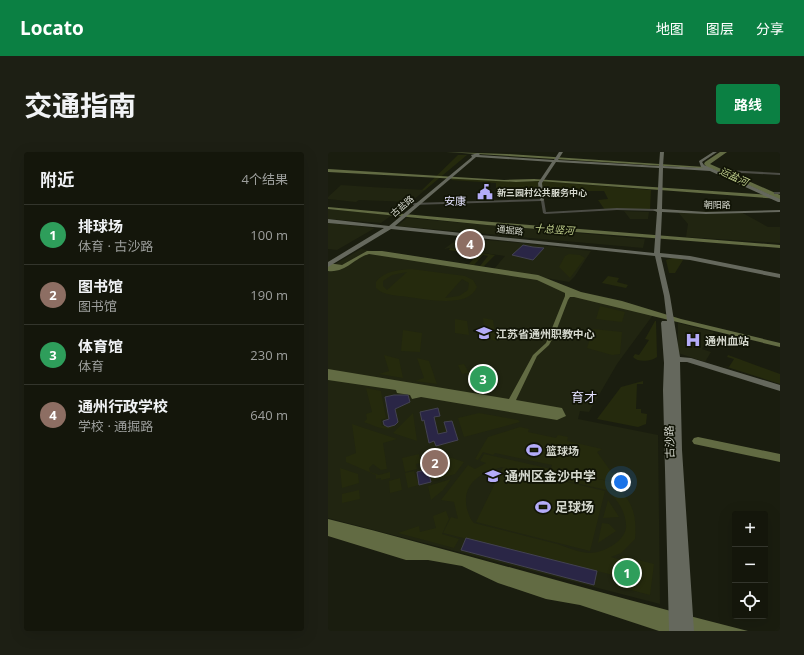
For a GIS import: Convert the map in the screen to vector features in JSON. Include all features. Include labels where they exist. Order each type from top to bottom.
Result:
[{"type":"main road","points":[[542,200],[542,181],[561,152]]},
{"type":"main road","name":"古沙路","points":[[661,152],[655,253],[667,296],[677,450],[680,602],[676,631]]},
{"type":"main road","points":[[714,152],[700,162],[702,166],[766,195],[775,196],[780,201]]},
{"type":"main road","points":[[476,154],[709,170]]},
{"type":"main road","name":"古盐路","points":[[329,263],[399,218],[476,154]]},
{"type":"main road","name":"朝阳路","points":[[657,210],[706,213],[780,212]]},
{"type":"main road","name":"通掘路","points":[[328,220],[655,253]]},
{"type":"main road","points":[[655,253],[709,260],[780,274]]},
{"type":"main road","points":[[655,253],[708,258],[780,274]]},
{"type":"main road","points":[[672,361],[694,362],[780,388]]},
{"type":"main road","points":[[672,361],[780,393]]},
{"type":"main road","name":"古沙路","points":[[672,361],[667,390],[680,602],[687,631]]},
{"type":"street","points":[[726,171],[780,174]]},
{"type":"street","points":[[775,196],[780,193]]},
{"type":"street","points":[[415,204],[542,200],[545,212],[617,209],[657,210]]},
{"type":"shaded area","points":[[458,155],[467,155],[425,190],[422,190]]},
{"type":"shaded area","points":[[453,178],[516,182],[539,181],[651,190],[650,210],[605,210],[598,200],[608,199],[604,191],[496,191],[496,183],[451,180]]},
{"type":"shaded area","points":[[341,185],[425,190],[411,202],[359,200],[356,202],[328,199],[328,197]]},
{"type":"shaded area","points":[[328,209],[392,215],[381,223],[328,219]]},
{"type":"shaded area","points":[[624,211],[649,212],[648,219],[630,219]]},
{"type":"shaded area","points":[[677,211],[741,212],[768,227],[780,227],[780,243],[686,237],[688,224]]},
{"type":"shaded area","points":[[407,218],[645,239],[643,248],[397,226]]},
{"type":"shaded area","points":[[328,223],[375,228],[337,250],[328,249]]},
{"type":"shaded area","points":[[459,238],[591,251],[575,276],[569,282],[494,269],[505,256],[449,248],[444,249]]},
{"type":"shaded area","points":[[450,248],[495,255],[484,266],[480,266],[488,256],[483,255],[474,265],[469,264],[477,255],[449,250]]},
{"type":"shaded area","name":"通州区金沙中学","points":[[361,249],[539,279],[653,315],[617,364],[589,412],[580,411],[578,419],[658,435],[660,604],[328,518],[328,268]]},
{"type":"shaded area","points":[[569,254],[580,255],[585,258],[570,278],[559,267],[565,256]]},
{"type":"shaded area","points":[[675,257],[683,260],[675,273],[669,273],[666,260]]},
{"type":"shaded area","points":[[411,269],[465,276],[473,280],[477,287],[472,294],[465,298],[446,301],[391,295],[379,291],[376,288],[376,282],[383,275]],"holes":[[[407,272],[387,290],[383,286],[383,281],[392,275]],[[462,279],[469,283],[468,290],[459,296],[445,298]]]},
{"type":"shaded area","points":[[608,276],[619,278],[617,282],[628,285],[626,288],[602,283]]},
{"type":"shaded area","points":[[600,306],[625,312],[622,322],[596,319]]},
{"type":"shaded area","points":[[483,318],[493,320],[496,341],[485,338]]},
{"type":"shaded area","points":[[455,319],[467,321],[469,335],[455,333]]},
{"type":"shaded area","points":[[655,321],[657,357],[652,360],[645,361],[635,359],[633,357],[635,354],[639,355],[649,340],[645,339]]},
{"type":"shaded area","name":"通州血站","points":[[678,323],[714,332],[702,349],[711,352],[705,362],[678,353]]},
{"type":"shaded area","points":[[593,329],[622,332],[620,354],[612,355],[587,348]]},
{"type":"shaded area","points":[[403,330],[422,333],[420,352],[401,351]]},
{"type":"shaded area","points":[[384,355],[399,359],[403,378],[379,374],[389,371]]},
{"type":"shaded area","points":[[728,355],[780,374],[780,384],[724,366],[729,367],[734,359],[727,357]]},
{"type":"shaded area","points":[[417,358],[429,361],[437,384],[415,381],[424,378]]},
{"type":"shaded area","points":[[464,364],[469,373],[482,370],[491,371],[498,384],[492,385],[494,389],[485,391],[483,388],[478,389],[479,391],[477,392],[467,373],[462,374],[458,365]]},
{"type":"shaded area","points":[[643,381],[643,384],[637,384],[636,409],[641,409],[641,413],[647,414],[646,424],[638,427],[597,419],[621,387]]},
{"type":"shaded area","points":[[366,388],[381,391],[386,418],[381,420],[382,426],[394,426],[384,429],[364,422],[367,419],[366,414],[372,412]]},
{"type":"shaded area","points":[[413,413],[417,441],[393,433]]},
{"type":"shaded area","points":[[479,413],[518,420],[520,422],[464,437],[458,418]]},
{"type":"shaded area","points":[[352,424],[397,439],[383,443],[387,469],[381,470],[373,464],[369,468],[370,472],[379,475],[390,472],[390,478],[381,480],[381,478],[376,479],[376,475],[346,462],[346,457],[356,453]]},
{"type":"shaded area","points":[[520,427],[529,429],[528,432],[556,438],[558,435],[568,437],[567,441],[602,449],[597,452],[612,473],[615,472],[623,484],[571,473],[616,483],[630,503],[635,522],[635,539],[621,553],[611,557],[621,560],[622,556],[654,564],[650,595],[616,586],[617,576],[443,533],[451,517],[458,519],[454,502],[441,500],[468,465],[475,469],[486,463],[480,461],[484,454],[551,469],[552,465],[495,453],[493,455],[483,452],[478,460],[475,459],[488,437]],"holes":[[[502,467],[607,490],[621,507],[625,517],[626,528],[621,538],[612,546],[601,551],[590,553],[474,523],[468,513],[466,500],[467,493],[474,480],[487,472]]]},
{"type":"shaded area","points":[[431,451],[464,462],[455,474],[432,481],[430,475],[450,469],[447,459],[427,452]]},
{"type":"shaded area","points":[[419,454],[421,463],[416,464],[417,469],[405,472],[402,458]]},
{"type":"shaded area","name":"足球场","points":[[503,467],[605,491],[590,551],[476,522]]},
{"type":"shaded area","points":[[340,468],[358,474],[359,483],[342,488]]},
{"type":"shaded area","points":[[414,471],[419,485],[408,488],[405,473]]},
{"type":"shaded area","points":[[400,478],[402,490],[390,493],[389,481]]},
{"type":"shaded area","points":[[451,479],[443,490],[431,500],[428,486]]},
{"type":"shaded area","points":[[359,490],[360,499],[342,503],[342,494]]},
{"type":"shaded area","points":[[608,500],[619,517],[603,518]]},
{"type":"shaded area","points":[[446,511],[449,519],[442,534],[459,539],[454,548],[398,533],[419,526],[420,532],[436,528],[433,516]]},
{"type":"shaded area","points":[[602,523],[609,524],[616,531],[598,543]]},
{"type":"water","name":"运盐河","points":[[446,152],[507,154],[707,167],[704,164],[705,162],[720,152],[727,152],[710,164],[780,195],[780,199],[539,181],[516,182],[328,172],[328,169],[504,180],[534,179],[770,195],[712,169]]},
{"type":"water","name":"十总竖河","points":[[328,207],[492,222],[780,245],[780,248],[487,225],[328,209]]},
{"type":"water","points":[[367,251],[382,251],[538,275],[581,292],[622,301],[681,319],[780,343],[780,347],[570,297],[555,334],[549,345],[537,356],[516,400],[562,408],[566,416],[557,420],[421,397],[412,399],[410,395],[397,393],[396,390],[328,380],[328,369],[509,399],[533,355],[546,343],[565,296],[565,293],[537,280],[369,254],[345,268],[328,271],[328,263],[342,265]]},
{"type":"water","points":[[328,519],[748,631],[659,631],[580,605],[546,599],[498,583],[462,566],[428,560],[406,560],[328,536]]},
{"type":"building","points":[[523,245],[544,248],[533,260],[512,255]]},
{"type":"building","points":[[394,395],[408,395],[410,402],[395,409],[398,422],[395,425],[388,427],[384,425],[383,421],[389,419],[385,397]]},
{"type":"building","points":[[438,408],[440,416],[434,417],[438,434],[447,432],[444,422],[452,421],[458,440],[436,446],[434,441],[429,443],[424,420],[422,421],[420,412]]},
{"type":"building","points":[[428,454],[435,457],[435,460],[446,460],[448,468],[429,474],[431,482],[419,485],[417,472],[425,470],[422,456]]},
{"type":"building","points":[[466,538],[597,571],[594,585],[461,550]]},
{"type":"waterway","points":[[698,441],[780,458]]},
{"type":"place","name":"新三园村公共服务中心","points":[[485,192]]},
{"type":"place","name":"通州行政学校","points":[[470,244]]},
{"type":"place","name":"江苏省通州职教中心","points":[[484,333]]},
{"type":"place","name":"通州血站","points":[[693,340]]},
{"type":"place","name":"体育馆","points":[[483,379]]},
{"type":"place","name":"篮球场","points":[[534,450]]},
{"type":"place","name":"图书馆","points":[[435,463]]},
{"type":"place","name":"通州区金沙中学","points":[[493,476]]},
{"type":"place","name":"足球场","points":[[543,507]]},
{"type":"place","name":"排球场","points":[[627,573]]},
{"type":"district","name":"安康","points":[[455,200]]},
{"type":"district","name":"育才","points":[[584,397]]}]
